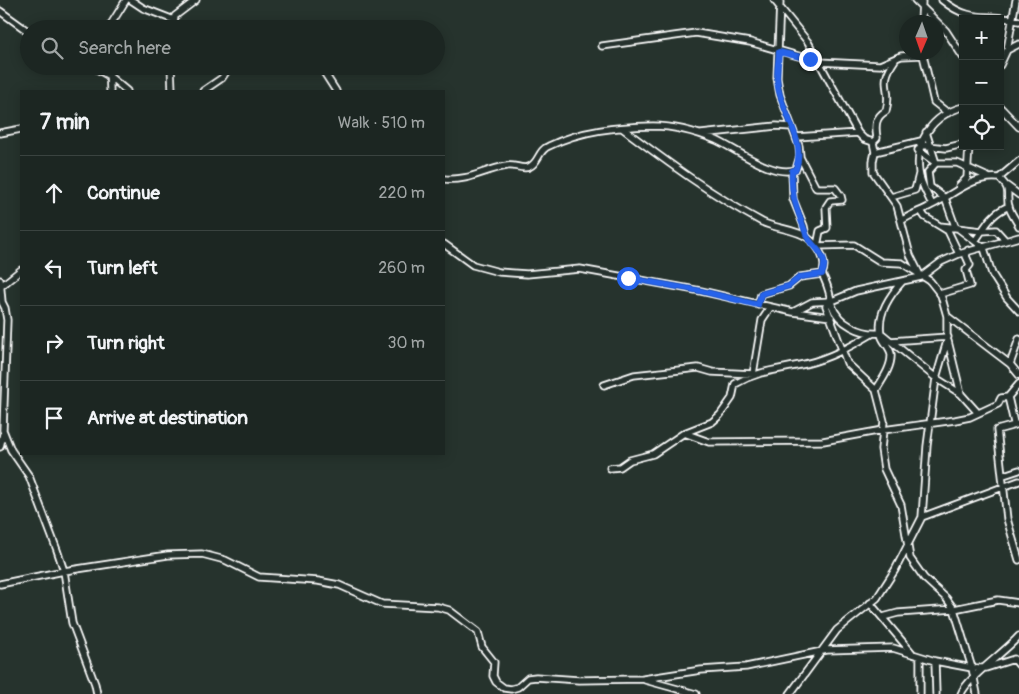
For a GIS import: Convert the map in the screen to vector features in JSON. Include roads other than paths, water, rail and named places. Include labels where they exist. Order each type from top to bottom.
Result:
[{"type":"street","points":[[114,20],[126,0]]},
{"type":"street","points":[[131,0],[143,8],[174,20],[180,11],[196,0]]},
{"type":"street","points":[[774,0],[780,2],[808,42],[858,133],[864,139],[873,142]]},
{"type":"street","points":[[915,0],[921,3],[946,31],[959,51]]},
{"type":"street","points":[[942,0],[949,5],[980,18],[1016,20]]},
{"type":"street","points":[[1003,60],[1016,20],[1016,0]]},
{"type":"street","points":[[780,2],[777,78],[780,95],[796,138],[800,156],[816,188],[835,188],[842,200],[830,201],[826,207],[827,228],[820,232],[816,246]]},
{"type":"street","points":[[0,11],[20,25]]},
{"type":"street","points":[[602,46],[696,33],[750,42],[818,62],[880,65],[899,57]]},
{"type":"street","points":[[1007,50],[1019,44]]},
{"type":"street","points":[[873,142],[877,138],[875,128],[877,119],[886,111],[888,105],[884,80],[895,60]]},
{"type":"street","points":[[924,60],[934,102],[948,113]]},
{"type":"street","points":[[171,75],[172,90]]},
{"type":"street","points":[[205,90],[224,75]]},
{"type":"street","points":[[326,75],[335,90]]},
{"type":"street","points":[[109,76],[110,90]]},
{"type":"street","points":[[109,76],[126,90]]},
{"type":"street","points":[[891,197],[915,190],[919,174],[920,145],[926,132],[948,113],[959,109]]},
{"type":"street","points":[[1004,110],[1019,128]]},
{"type":"street","points":[[1012,118],[1019,119]]},
{"type":"street","points":[[445,179],[469,178],[507,165],[529,167],[536,163],[540,152],[547,146],[585,133],[622,128],[655,126],[687,130],[779,171],[792,171],[796,169],[800,156]]},
{"type":"street","points":[[699,134],[756,128],[792,127]]},
{"type":"street","points":[[622,128],[684,175],[763,223],[806,236],[816,246],[825,268],[822,274]]},
{"type":"street","points":[[0,133],[20,129]]},
{"type":"street","points":[[926,132],[936,163]]},
{"type":"street","points":[[796,138],[858,133]]},
{"type":"street","points":[[873,142],[875,152],[872,161],[873,172],[896,206],[910,255],[921,277]]},
{"type":"street","points":[[875,152],[920,145],[932,148],[946,148],[959,145]]},
{"type":"street","points":[[920,145],[936,163],[957,163],[988,177],[999,178],[1019,195]]},
{"type":"street","points":[[901,221],[945,198],[966,178],[968,150]]},
{"type":"street","points":[[999,178],[1019,161]]},
{"type":"street","points":[[936,163],[928,172],[930,187],[945,198],[955,226],[976,240],[984,248],[992,274],[1007,298],[1019,311]]},
{"type":"street","points":[[792,171],[793,199],[806,236]]},
{"type":"street","points":[[919,174],[932,205]]},
{"type":"street","points":[[955,189],[988,177]]},
{"type":"street","points":[[1007,186],[1010,192],[1009,206],[1019,226]]},
{"type":"street","points":[[967,251],[989,218],[1009,206]]},
{"type":"street","points":[[921,210],[925,217],[948,231],[959,254]]},
{"type":"street","points":[[940,226],[955,226],[982,231],[996,230],[1005,240]]},
{"type":"street","points":[[977,694],[972,678],[972,668],[954,610],[946,598],[924,578],[910,558],[909,545],[901,516],[901,505],[884,469],[881,449],[883,430],[876,390],[854,370],[842,352],[826,306],[832,301],[856,291],[921,277],[941,262],[959,254],[1019,237]]},
{"type":"street","points":[[445,245],[473,265],[498,272],[527,274],[580,269],[701,291],[770,308],[841,319],[858,330],[872,334],[881,333],[936,378],[960,394],[978,413]]},
{"type":"street","points":[[816,246],[854,245],[882,262],[902,263],[921,277],[930,281],[940,294],[947,316],[948,339],[960,394]]},
{"type":"street","points":[[940,294],[970,285],[966,270],[970,265],[967,251]]},
{"type":"street","points":[[0,447],[3,430],[7,320],[0,284],[20,271]]},
{"type":"street","points":[[758,305],[761,294],[766,291],[789,286],[800,277],[822,274]]},
{"type":"street","points":[[822,274],[830,289],[832,301],[841,319]]},
{"type":"street","points":[[876,390],[888,368],[891,354],[881,333],[884,311],[889,297],[904,280]]},
{"type":"street","points":[[793,312],[812,302],[832,301]]},
{"type":"street","points":[[753,374],[762,320],[770,308]]},
{"type":"street","points":[[947,316],[1010,364],[1019,375]]},
{"type":"street","points":[[604,384],[634,375],[698,368],[712,372],[753,374],[806,364],[842,352],[872,334]]},
{"type":"street","points":[[890,341],[948,339]]},
{"type":"street","points":[[790,694],[818,652],[837,630],[877,598],[886,586],[922,517],[927,446],[936,378],[948,339]]},
{"type":"street","points":[[1010,364],[1019,339]]},
{"type":"street","points":[[610,468],[620,467],[630,460],[653,454],[684,433],[712,422],[720,415],[732,398],[735,384],[753,374]]},
{"type":"street","points":[[684,433],[709,442],[823,441],[970,417],[998,404],[1001,398],[1008,397],[1019,384]]},
{"type":"street","points":[[1008,397],[1016,424],[997,430],[1004,475],[1007,519],[1019,560]]},
{"type":"street","points":[[3,430],[11,450],[29,476],[64,572],[72,623],[96,684],[97,694]]},
{"type":"street","points":[[1004,475],[1019,470]]},
{"type":"street","points":[[922,517],[1019,481]]},
{"type":"street","points":[[0,584],[168,555],[202,554],[225,560],[259,577],[318,581],[339,585],[382,604],[438,607],[450,610],[478,632],[482,647],[494,662],[493,676],[496,682],[504,688],[518,687],[528,678],[536,677],[579,680],[643,679],[702,670],[746,667],[828,650],[887,648],[912,653],[935,661],[972,668],[986,668],[1014,659],[1019,666]]},
{"type":"street","points":[[883,617],[898,613],[954,610],[998,600],[1019,603]]},
{"type":"street","points":[[870,603],[912,653]]},
{"type":"street","points":[[961,694],[972,678],[986,668],[1019,636]]},
{"type":"street","points":[[920,657],[920,694]]},
{"type":"street","points":[[935,661],[936,694]]},
{"type":"street","points":[[643,679],[696,694]]}]
